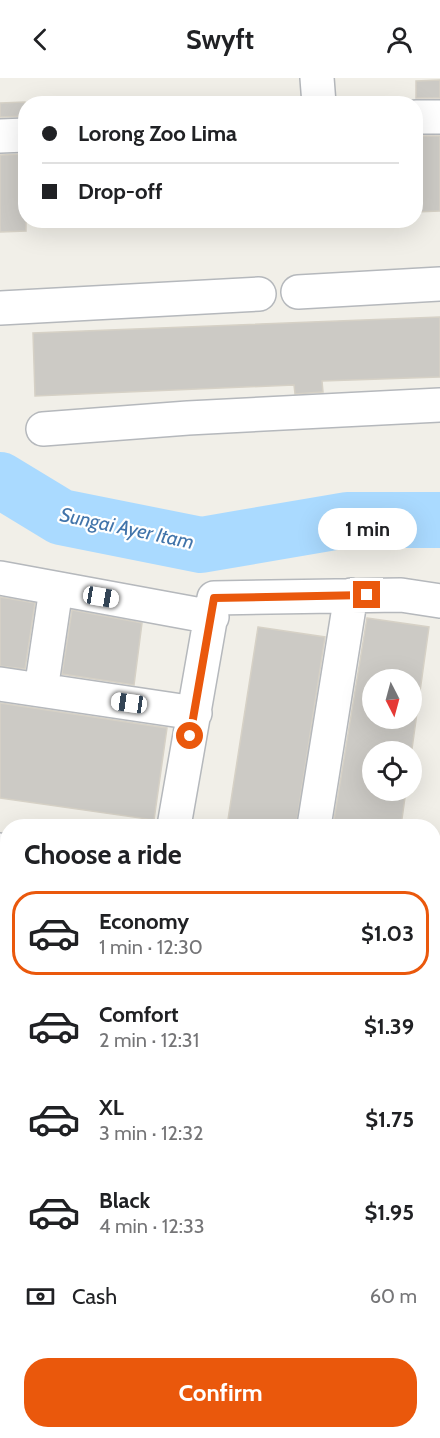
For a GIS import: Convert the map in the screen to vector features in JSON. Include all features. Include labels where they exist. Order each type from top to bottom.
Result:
[{"type":"street","points":[[317,78],[318,96]]},
{"type":"street","points":[[423,117],[440,117]]},
{"type":"street","points":[[0,136],[18,135]]},
{"type":"street","points":[[298,292],[440,284]]},
{"type":"street","points":[[0,308],[259,294]]},
{"type":"street","points":[[43,429],[189,418],[440,405]]},
{"type":"street","points":[[0,578],[56,589],[213,608],[351,595],[401,595],[440,601]]},
{"type":"street","points":[[41,690],[56,589]]},
{"type":"street","points":[[315,819],[351,595]]},
{"type":"street","points":[[175,819],[213,608]]},
{"type":"street","points":[[0,684],[195,713]]},
{"type":"building","points":[[440,80],[440,98],[416,96],[416,81]]},
{"type":"building","points":[[18,102],[18,116],[0,117],[0,103]]},
{"type":"building","points":[[423,136],[440,136],[440,211],[423,212]]},
{"type":"building","points":[[18,154],[18,228],[26,228],[26,231],[0,232],[0,155]]},
{"type":"building","points":[[440,317],[440,377],[322,381],[323,392],[295,394],[294,385],[35,396],[33,333]]},
{"type":"building","points":[[0,597],[35,603],[25,669],[0,666]]},
{"type":"building","points":[[72,610],[142,623],[134,685],[62,674]]},
{"type":"building","points":[[367,618],[429,627],[422,677],[422,669],[362,669],[362,729],[415,729],[413,741],[362,741],[362,801],[404,801],[402,819],[334,819]]},
{"type":"building","points":[[258,627],[325,637],[297,819],[228,819]]},
{"type":"building","points":[[0,703],[167,728],[154,819],[0,798]]},
{"type":"waterway","name":"Sungai Ayer Itam","points":[[0,480],[61,517],[201,545],[347,520],[440,520]]},
{"type":"route","points":[[190,736],[214,598],[367,595]]}]
